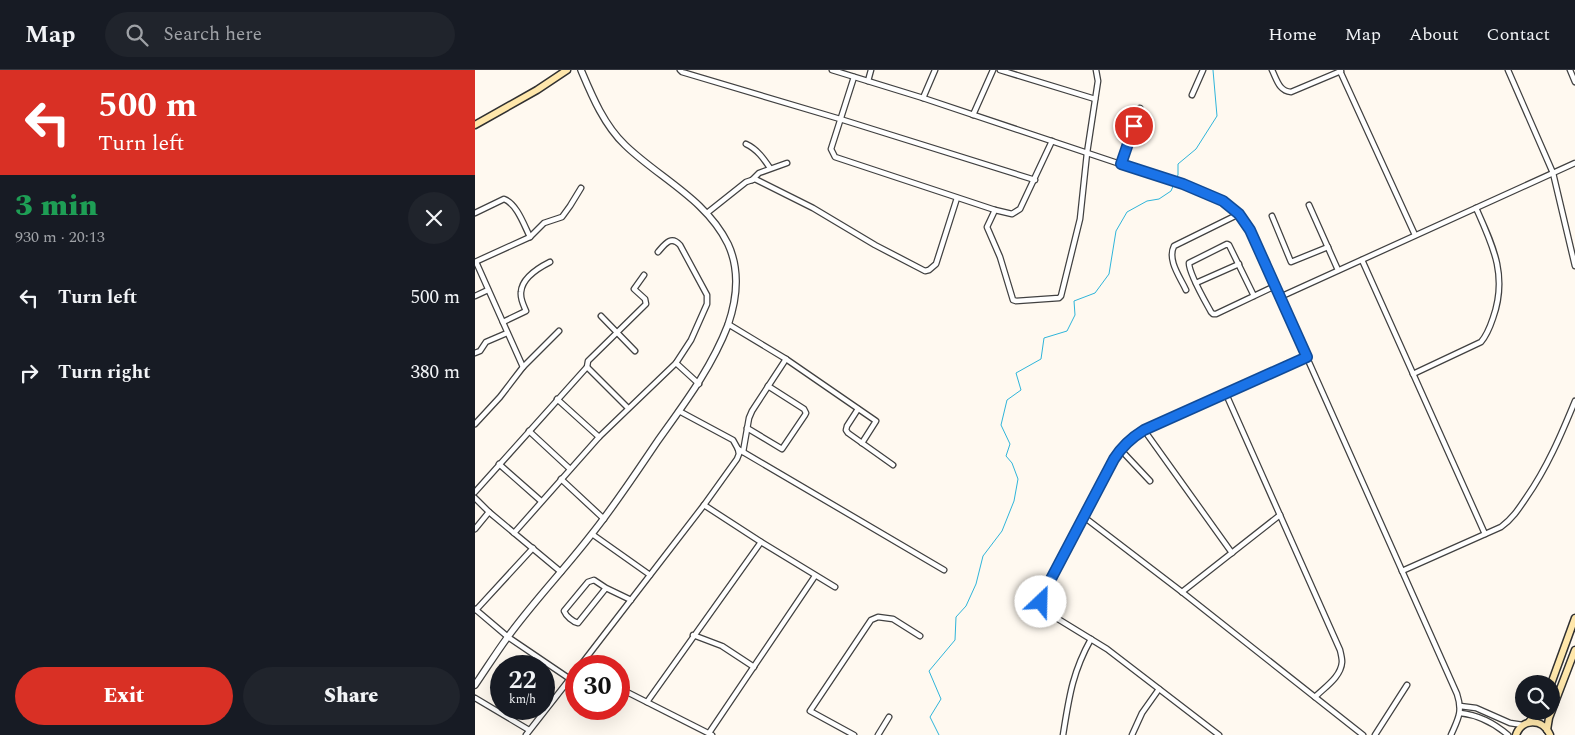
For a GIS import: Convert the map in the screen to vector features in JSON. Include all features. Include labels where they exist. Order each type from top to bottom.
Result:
[{"type":"main road","points":[[475,125],[537,90],[567,70]]},
{"type":"main road","points":[[1554,675],[1575,618]]},
{"type":"main road","points":[[1549,732],[1549,718],[1575,650]]},
{"type":"main road","points":[[1516,735],[1519,728],[1529,720]]},
{"type":"main road","points":[[1526,723],[1539,723],[1549,732]]},
{"type":"street","points":[[475,685],[508,637],[604,518],[699,384],[728,324],[735,297],[736,271],[733,257],[721,231],[698,204],[644,162],[620,139],[609,125],[592,96],[581,70]]},
{"type":"street","points":[[680,70],[1035,180]]},
{"type":"street","points":[[833,70],[1183,184],[1223,201],[1239,214],[1250,230],[1457,694],[1460,713],[1451,735]]},
{"type":"street","points":[[868,81],[871,70]]},
{"type":"street","points":[[923,98],[935,70]]},
{"type":"street","points":[[973,115],[993,70]]},
{"type":"street","points":[[1000,70],[1095,98]]},
{"type":"street","points":[[995,210],[987,227],[1007,277],[1013,300],[1026,301],[1059,298],[1077,236],[1098,80],[1096,70]]},
{"type":"street","points":[[1192,95],[1203,70]]},
{"type":"street","points":[[1273,70],[1280,86],[1287,92],[1304,88],[1341,71],[1415,235]]},
{"type":"street","points":[[1508,70],[1553,172],[1575,266]]},
{"type":"street","points":[[1570,70],[1575,82]]},
{"type":"street","points":[[854,76],[831,149],[835,157],[957,198],[1012,214],[1017,212],[1021,209],[1052,141]]},
{"type":"street","points":[[1121,164],[1140,108]]},
{"type":"street","points":[[746,144],[760,154],[770,168]]},
{"type":"street","points":[[707,213],[759,173],[787,163]]},
{"type":"street","points":[[1280,297],[1575,163]]},
{"type":"street","points":[[752,180],[813,208],[875,245],[925,271],[936,264],[957,198]]},
{"type":"street","points":[[523,367],[475,262],[530,238],[545,224],[562,216],[581,188]]},
{"type":"street","points":[[475,213],[503,199],[507,200],[514,207],[530,238]]},
{"type":"street","points":[[1309,205],[1338,270]]},
{"type":"street","points":[[1413,374],[1481,342],[1491,325],[1499,299],[1499,279],[1493,249],[1475,208]]},
{"type":"street","points":[[1186,290],[1171,259],[1174,246],[1239,214]]},
{"type":"street","points":[[1272,216],[1291,262],[1328,247]]},
{"type":"street","points":[[514,533],[599,437],[676,363],[691,340],[708,300],[707,295],[676,241],[667,241],[658,252]]},
{"type":"street","points":[[1254,296],[1231,246],[1227,244],[1189,263],[1196,283],[1213,314],[1254,296],[1275,286]]},
{"type":"street","points":[[1362,260],[1485,534]]},
{"type":"street","points":[[503,322],[526,312],[521,293],[523,286],[535,270],[550,262]]},
{"type":"street","points":[[1196,283],[1239,264]]},
{"type":"street","points":[[475,492],[587,367],[588,361],[646,304],[645,299],[634,289],[643,275]]},
{"type":"street","points":[[475,296],[488,290]]},
{"type":"street","points":[[601,316],[635,351]]},
{"type":"street","points":[[728,324],[786,359],[876,421],[862,443]]},
{"type":"street","points":[[475,424],[500,397],[523,367],[559,331]]},
{"type":"street","points":[[475,353],[480,351],[486,342],[507,333]]},
{"type":"street","points":[[1219,735],[1119,658],[1045,611],[1041,607],[1042,596],[1120,449],[1129,440],[1144,430],[1307,357]]},
{"type":"street","points":[[743,452],[752,411],[786,359]]},
{"type":"street","points":[[676,363],[699,384]]},
{"type":"street","points":[[587,367],[628,408]]},
{"type":"street","points":[[747,428],[782,449],[806,413],[768,386]]},
{"type":"street","points":[[1226,394],[1336,640],[1342,662],[1340,671],[1315,697]]},
{"type":"street","points":[[557,399],[599,437]]},
{"type":"street","points":[[1402,571],[1501,527],[1516,514],[1540,478],[1575,401]]},
{"type":"street","points":[[858,409],[846,430],[848,434],[893,464]]},
{"type":"street","points":[[588,655],[704,505],[739,454],[733,440],[679,411]]},
{"type":"street","points":[[1144,430],[1232,552]]},
{"type":"street","points":[[529,431],[570,469]]},
{"type":"street","points":[[738,449],[944,570]]},
{"type":"street","points":[[1120,449],[1150,481]]},
{"type":"street","points":[[499,464],[541,501]]},
{"type":"street","points":[[561,479],[604,518]]},
{"type":"street","points":[[475,498],[561,572]]},
{"type":"street","points":[[704,505],[835,587]]},
{"type":"street","points":[[475,528],[489,512]]},
{"type":"street","points":[[1182,592],[1280,515]]},
{"type":"street","points":[[1084,517],[1363,735]]},
{"type":"street","points":[[592,534],[650,575]]},
{"type":"street","points":[[647,702],[761,542]]},
{"type":"street","points":[[533,548],[475,610],[508,637],[565,676]]},
{"type":"street","points":[[630,694],[711,734],[815,576]]},
{"type":"street","points":[[606,588],[578,623],[566,614],[565,611],[588,582],[594,580],[631,600]]},
{"type":"street","points":[[854,735],[810,711],[871,620],[878,616],[893,619],[920,636]]},
{"type":"street","points":[[693,635],[722,646],[754,667]]},
{"type":"street","points":[[1063,735],[1070,690],[1083,653],[1091,639]]},
{"type":"street","points":[[526,735],[565,685]]},
{"type":"street","points":[[1375,735],[1407,685]]},
{"type":"street","points":[[1132,735],[1142,713],[1159,689]]},
{"type":"street","points":[[475,698],[529,730]]},
{"type":"street","points":[[1460,706],[1476,708],[1510,723],[1526,723]]},
{"type":"street","points":[[1460,713],[1478,716],[1508,735]]},
{"type":"street","points":[[878,735],[889,717]]},
{"type":"waterway","points":[[1175,180],[1178,175],[1178,164],[1196,149],[1217,116],[1213,70]]},
{"type":"waterway","points":[[939,735],[930,717],[941,699],[929,671],[955,640],[956,617],[966,606],[976,584],[983,556],[1002,531],[1014,501],[1018,479],[1012,463],[1006,456],[1010,444],[1001,425],[1007,400],[1021,390],[1016,373],[1041,359],[1044,338],[1067,331],[1075,315],[1074,301],[1095,293],[1109,274],[1116,231],[1127,212],[1147,201],[1159,199],[1171,191],[1174,184]]},
{"type":"route","points":[[1041,602],[1042,596],[1114,459],[1129,440],[1144,430],[1307,357],[1250,230],[1239,214],[1223,201],[1183,184],[1121,164],[1134,126]]}]
